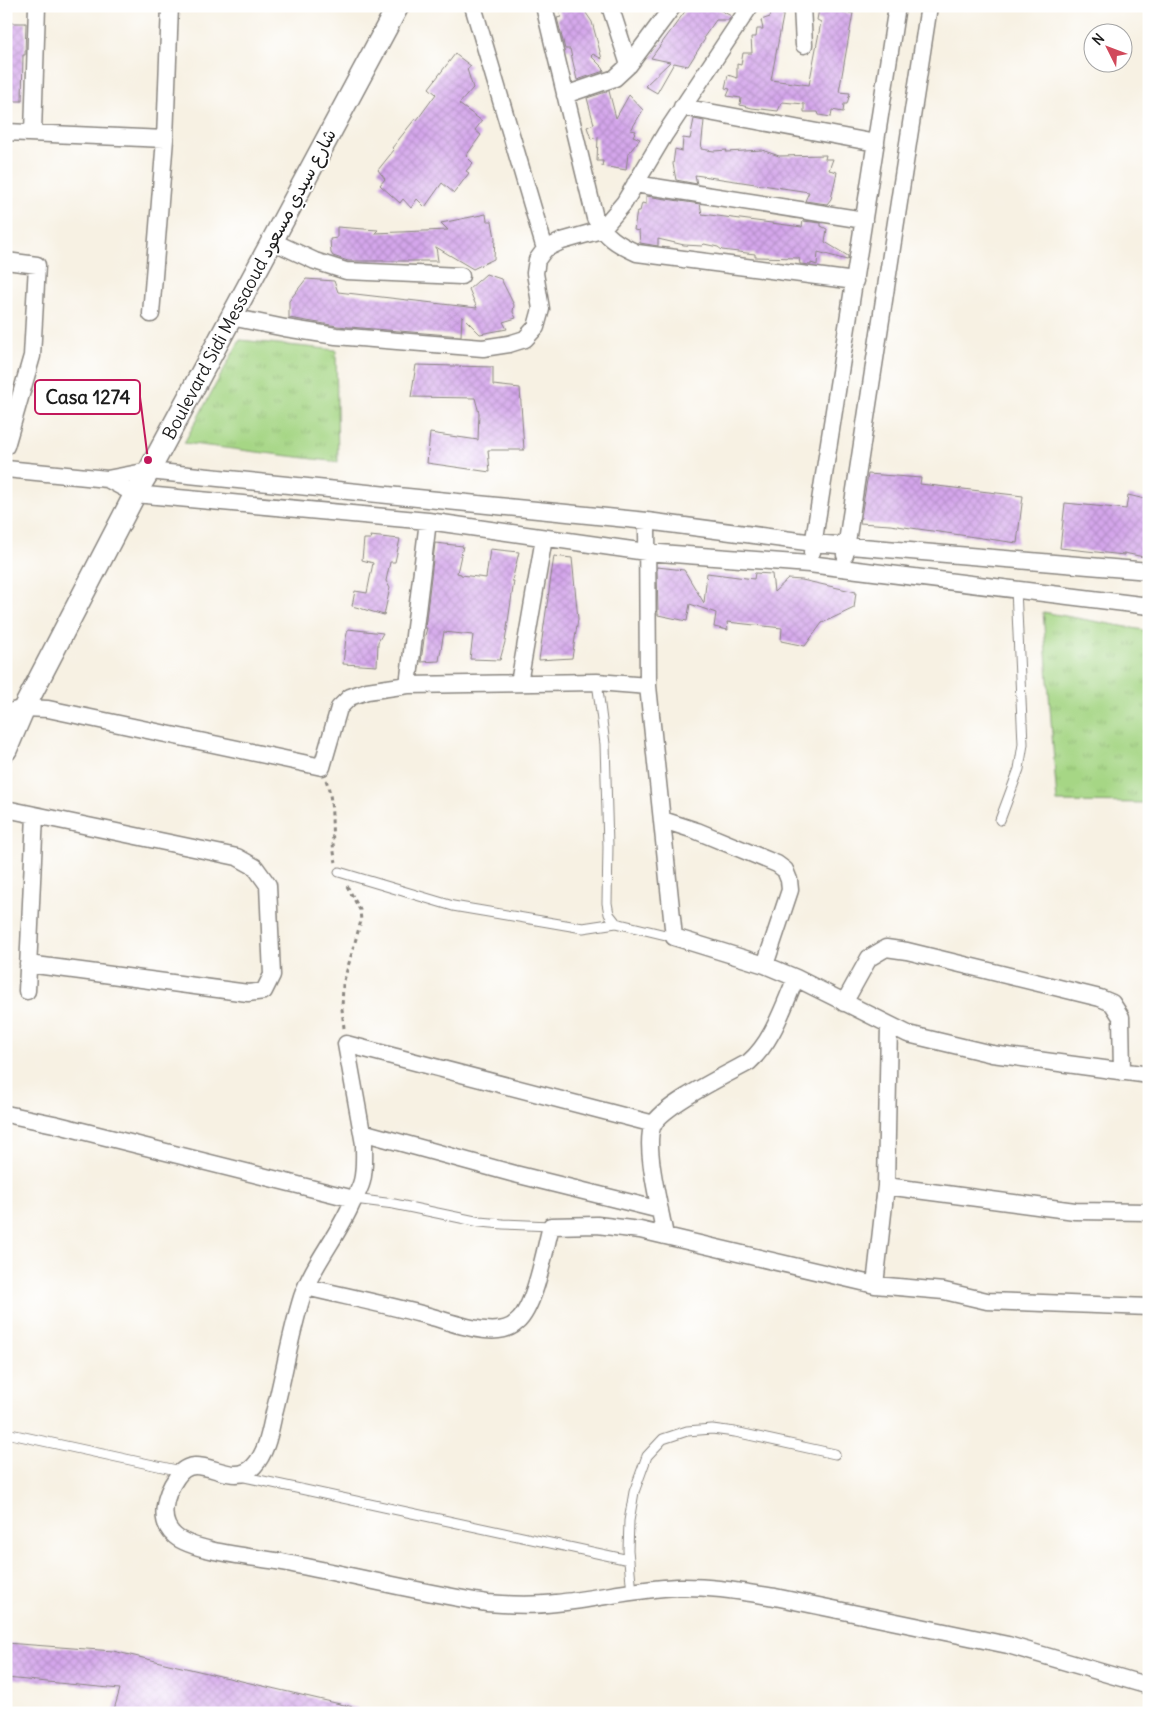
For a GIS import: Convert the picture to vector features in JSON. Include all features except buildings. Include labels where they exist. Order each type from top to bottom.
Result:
[{"type":"street","points":[[33,133],[37,6]]},
{"type":"street","points":[[151,314],[165,139],[170,6]]},
{"type":"street","name":"Boulevard Sidi Messaoud شارع سيدي مسعود","points":[[6,750],[15,711],[149,471],[398,6]]},
{"type":"street","points":[[473,6],[545,249]]},
{"type":"street","points":[[544,6],[594,218],[601,230],[618,245],[637,253],[855,281]]},
{"type":"street","points":[[610,6],[629,65]]},
{"type":"street","points":[[565,94],[615,78],[629,65],[673,6]]},
{"type":"street","points":[[231,317],[281,328],[336,336],[483,348],[509,344],[525,339],[536,327],[541,310],[535,273],[537,260],[545,249],[562,241],[601,230],[624,203],[682,108],[750,6]]},
{"type":"street","points":[[802,6],[804,45]]},
{"type":"street","points":[[809,564],[814,543],[897,6]]},
{"type":"street","points":[[843,568],[930,6]]},
{"type":"street","points":[[682,108],[876,143]]},
{"type":"street","points":[[6,132],[165,139]]},
{"type":"street","points":[[635,184],[864,220]]},
{"type":"street","points":[[272,241],[316,261],[346,271],[462,276]]},
{"type":"street","points":[[6,261],[37,264],[32,356],[6,446]]},
{"type":"street","points":[[6,469],[108,479],[149,471],[647,521],[814,543],[1149,571]]},
{"type":"street","points":[[108,479],[135,494],[428,521],[646,552],[809,564],[1149,606]]},
{"type":"street","points":[[408,685],[428,521]]},
{"type":"street","points":[[647,521],[648,686],[674,937],[765,965],[796,978],[908,1034],[992,1054],[1149,1075]]},
{"type":"street","points":[[519,683],[544,538]]},
{"type":"street","points":[[15,711],[48,709],[322,767],[339,708],[350,697],[367,691],[408,685],[519,683],[597,682],[648,686]]},
{"type":"street","points":[[6,809],[237,857],[255,867],[268,885],[272,975],[264,990],[248,993],[28,964]]},
{"type":"street","points":[[27,991],[35,815]]},
{"type":"street","points":[[663,820],[697,830],[777,864],[785,870],[790,890],[765,965]]},
{"type":"street","points":[[844,1003],[869,958],[886,948],[907,951],[1100,998],[1112,1004],[1121,1016],[1122,1072]]},
{"type":"street","points":[[665,1236],[653,1173],[650,1140],[654,1124],[662,1114],[682,1100],[757,1056],[768,1041],[796,978]]},
{"type":"street","points":[[875,1285],[886,1186],[889,1025]]},
{"type":"street","points":[[654,1124],[346,1044],[362,1132],[365,1160],[362,1184],[341,1226],[306,1287],[292,1335],[267,1444],[256,1465],[247,1472],[238,1475],[198,1465],[189,1466],[181,1471],[174,1481],[164,1509],[164,1521],[168,1529],[176,1538],[196,1546],[487,1603],[538,1605],[675,1588],[698,1587],[775,1597],[1008,1645],[1149,1686]]},
{"type":"street","points":[[6,1114],[54,1124],[354,1199]]},
{"type":"street","points":[[362,1132],[516,1174],[660,1210]]},
{"type":"street","points":[[886,1186],[1075,1211],[1149,1212]]},
{"type":"street","points":[[306,1287],[376,1302],[474,1328],[503,1329],[518,1322],[529,1303],[551,1226],[597,1225],[640,1230],[875,1285],[944,1291],[987,1301],[1149,1306]]},
{"type":"lane","points":[[1000,820],[1019,769],[1023,744],[1016,589]]},
{"type":"lane","points":[[597,682],[605,744],[608,846],[607,903],[609,914],[616,923]]},
{"type":"lane","points":[[339,872],[462,908],[583,928],[616,923],[674,937]]},
{"type":"lane","points":[[354,1199],[394,1204],[480,1222],[551,1226]]},
{"type":"lane","points":[[632,1593],[629,1560],[629,1521],[634,1492],[647,1456],[663,1439],[687,1431],[712,1429],[735,1432],[835,1454]]},
{"type":"lane","points":[[6,1433],[181,1471]]},
{"type":"lane","points":[[238,1475],[629,1560]]},
{"type":"path","points":[[322,767],[331,793],[333,847],[339,872],[361,915],[361,926],[347,967],[342,991],[346,1044]]},
{"type":"green space","points":[[240,340],[336,350],[338,462],[184,443]]},
{"type":"green space","points":[[1043,612],[1149,631],[1149,803],[1057,802]]},
{"type":"place","name":"Casa 1274","points":[[148,460]]}]
